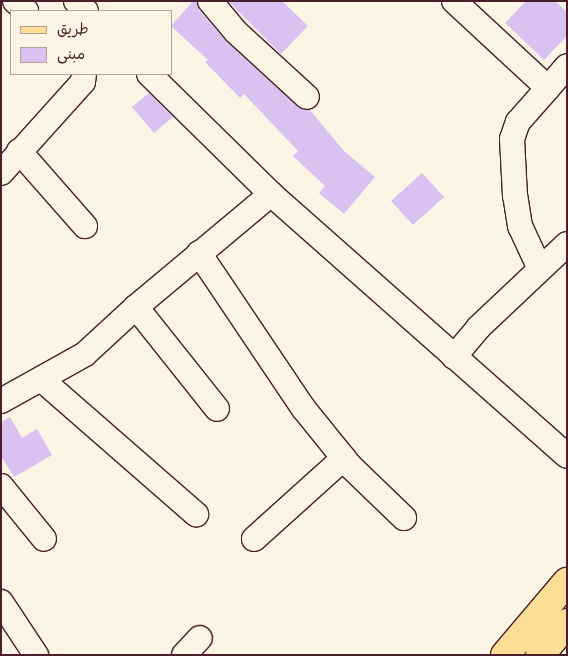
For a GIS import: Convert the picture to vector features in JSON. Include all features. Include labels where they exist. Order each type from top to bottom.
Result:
[{"type":"main road","points":[[505,655],[567,582]]},
{"type":"main road","points":[[540,655],[567,623]]},
{"type":"street","points":[[1,11],[11,1]]},
{"type":"street","points":[[15,1],[25,10]]},
{"type":"street","points":[[76,1],[85,10]]},
{"type":"street","points":[[210,1],[236,32],[307,97]]},
{"type":"street","points":[[454,1],[548,88]]},
{"type":"street","points":[[540,269],[520,226],[515,196],[512,139],[518,122],[567,66]]},
{"type":"street","points":[[1,173],[83,82],[84,75]]},
{"type":"street","points":[[150,75],[271,194],[567,456]]},
{"type":"street","points":[[19,152],[85,226]]},
{"type":"street","points":[[1,400],[85,354],[136,306],[199,253],[236,226],[271,194]]},
{"type":"street","points":[[454,357],[478,328],[567,244]]},
{"type":"street","points":[[199,253],[281,378],[344,458],[404,518]]},
{"type":"street","points":[[136,306],[218,409]]},
{"type":"street","points":[[41,379],[196,514]]},
{"type":"street","points":[[254,539],[344,458]]},
{"type":"street","points":[[1,486],[44,539]]},
{"type":"street","points":[[4,611],[36,655]]},
{"type":"building","points":[[193,1],[197,1],[199,10],[227,42],[298,107],[310,110],[343,150],[375,177],[344,214],[319,193],[325,186],[293,156],[298,151],[244,94],[240,98],[205,62],[208,60],[172,25]]},
{"type":"building","points":[[228,1],[282,1],[308,26],[281,54]]},
{"type":"building","points":[[526,1],[555,1],[567,12],[567,36],[544,60],[505,23]]},
{"type":"building","points":[[149,93],[173,117],[154,133],[132,107]]},
{"type":"building","points":[[422,173],[444,197],[413,225],[391,201]]},
{"type":"building","points":[[10,417],[22,438],[37,429],[52,455],[14,477],[1,456],[1,422]]}]
